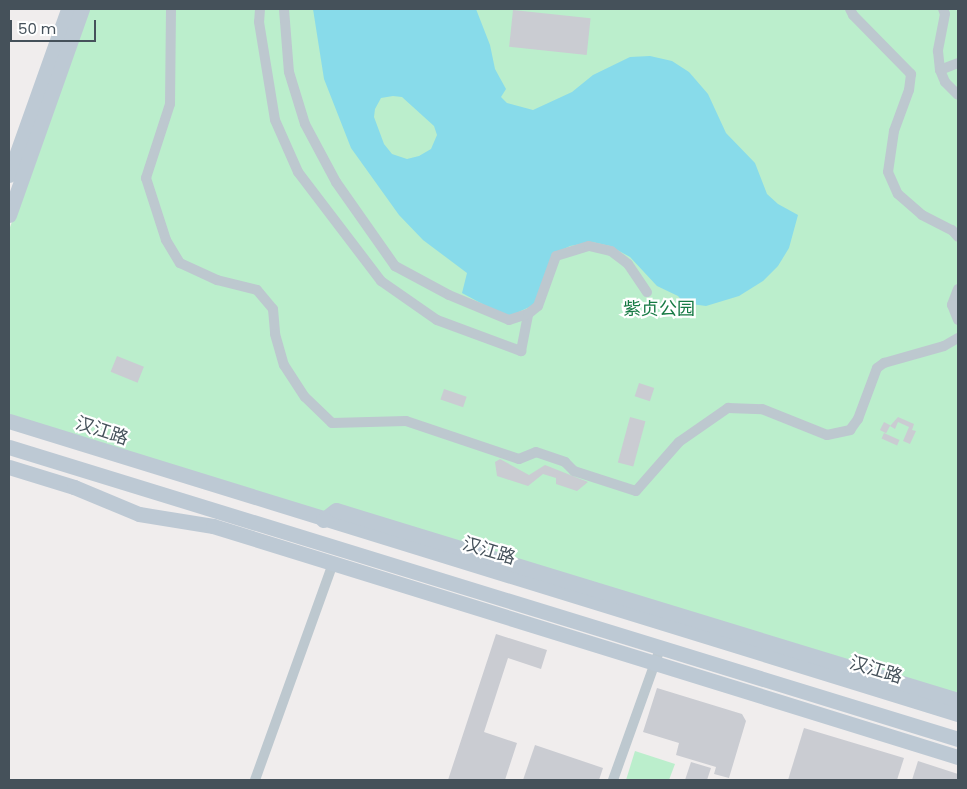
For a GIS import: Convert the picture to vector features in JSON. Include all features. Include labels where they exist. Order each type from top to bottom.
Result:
[{"type":"street","points":[[9,175],[68,9]]},
{"type":"street","points":[[9,216],[82,9]]},
{"type":"street","points":[[171,9],[170,104],[146,178],[166,240],[180,263],[217,280],[257,290],[273,309],[275,334],[284,365],[305,397],[332,423],[406,420],[519,459],[536,452],[565,462],[574,471],[636,491],[679,442],[728,408],[762,409],[827,435],[850,430],[858,419],[877,368],[884,363],[944,346],[958,338]]},
{"type":"street","points":[[260,9],[259,22],[279,128],[298,172],[381,282],[437,320],[521,352],[528,314]]},
{"type":"street","points":[[284,9],[289,72],[305,124],[336,182],[395,266],[449,295],[509,320],[528,314],[540,303],[556,256],[589,246],[611,251],[628,264],[647,292]]},
{"type":"street","points":[[850,9],[852,15],[911,74],[909,90],[894,131],[888,172],[898,194],[922,215],[952,230],[958,237]]},
{"type":"street","points":[[943,9],[945,14],[938,51],[940,70],[945,82],[958,95]]},
{"type":"street","points":[[940,70],[958,63]]},
{"type":"street","points":[[958,289],[952,305],[958,320]]},
{"type":"street","name":"汉江路","points":[[9,420],[323,520],[958,714]]},
{"type":"street","points":[[9,447],[661,646],[958,739]]},
{"type":"street","points":[[9,467],[74,487],[139,514],[213,526],[958,756]]},
{"type":"street","points":[[323,520],[336,510],[958,700]]},
{"type":"street","points":[[255,780],[333,563]]},
{"type":"street","points":[[613,780],[661,646]]},
{"type":"green space","name":"紫贞公园","points":[[88,9],[958,9],[958,714],[9,421],[9,230]]},
{"type":"green space","points":[[635,751],[675,764],[669,780],[626,780]]},
{"type":"water","points":[[313,9],[476,9],[490,45],[495,69],[506,89],[501,97],[507,103],[533,110],[572,92],[593,75],[630,57],[650,56],[672,61],[689,72],[708,94],[726,133],[755,163],[767,194],[778,204],[798,215],[789,248],[778,266],[763,281],[739,296],[706,306],[684,303],[678,296],[657,286],[630,257],[610,246],[592,242],[570,246],[554,254],[536,304],[512,315],[503,315],[462,293],[467,273],[423,240],[399,215],[351,148],[324,79]],"holes":[[[402,97],[434,126],[437,135],[431,149],[419,156],[407,159],[392,154],[384,144],[374,117],[375,109],[381,98]]]},
{"type":"building","points":[[513,10],[591,18],[587,55],[509,47]]},
{"type":"building","points":[[117,356],[144,367],[138,383],[111,372]]},
{"type":"building","points":[[639,383],[654,388],[650,401],[635,396]]},
{"type":"building","points":[[444,389],[467,397],[463,407],[440,399]]},
{"type":"building","points":[[630,417],[645,421],[633,467],[618,462]]},
{"type":"building","points":[[898,417],[914,424],[912,430],[916,431],[910,444],[903,441],[909,427],[898,422],[895,429],[890,426]]},
{"type":"building","points":[[884,422],[890,425],[886,433],[880,430]]},
{"type":"building","points":[[884,433],[900,440],[897,445],[882,438]]},
{"type":"building","points":[[500,459],[529,475],[545,465],[588,482],[577,491],[556,484],[556,478],[543,474],[528,486],[497,476],[495,462]]},
{"type":"building","points":[[496,634],[547,650],[541,669],[508,658],[484,732],[517,743],[505,780],[448,780]]},
{"type":"building","points":[[657,688],[742,714],[746,721],[729,778],[714,774],[716,767],[676,755],[679,743],[643,732]]},
{"type":"building","points":[[804,728],[904,758],[897,780],[788,780]]},
{"type":"building","points":[[535,745],[603,768],[599,780],[523,780]]},
{"type":"building","points":[[918,761],[958,774],[958,780],[912,780]]},
{"type":"building","points":[[691,762],[711,768],[707,780],[685,780]]}]
